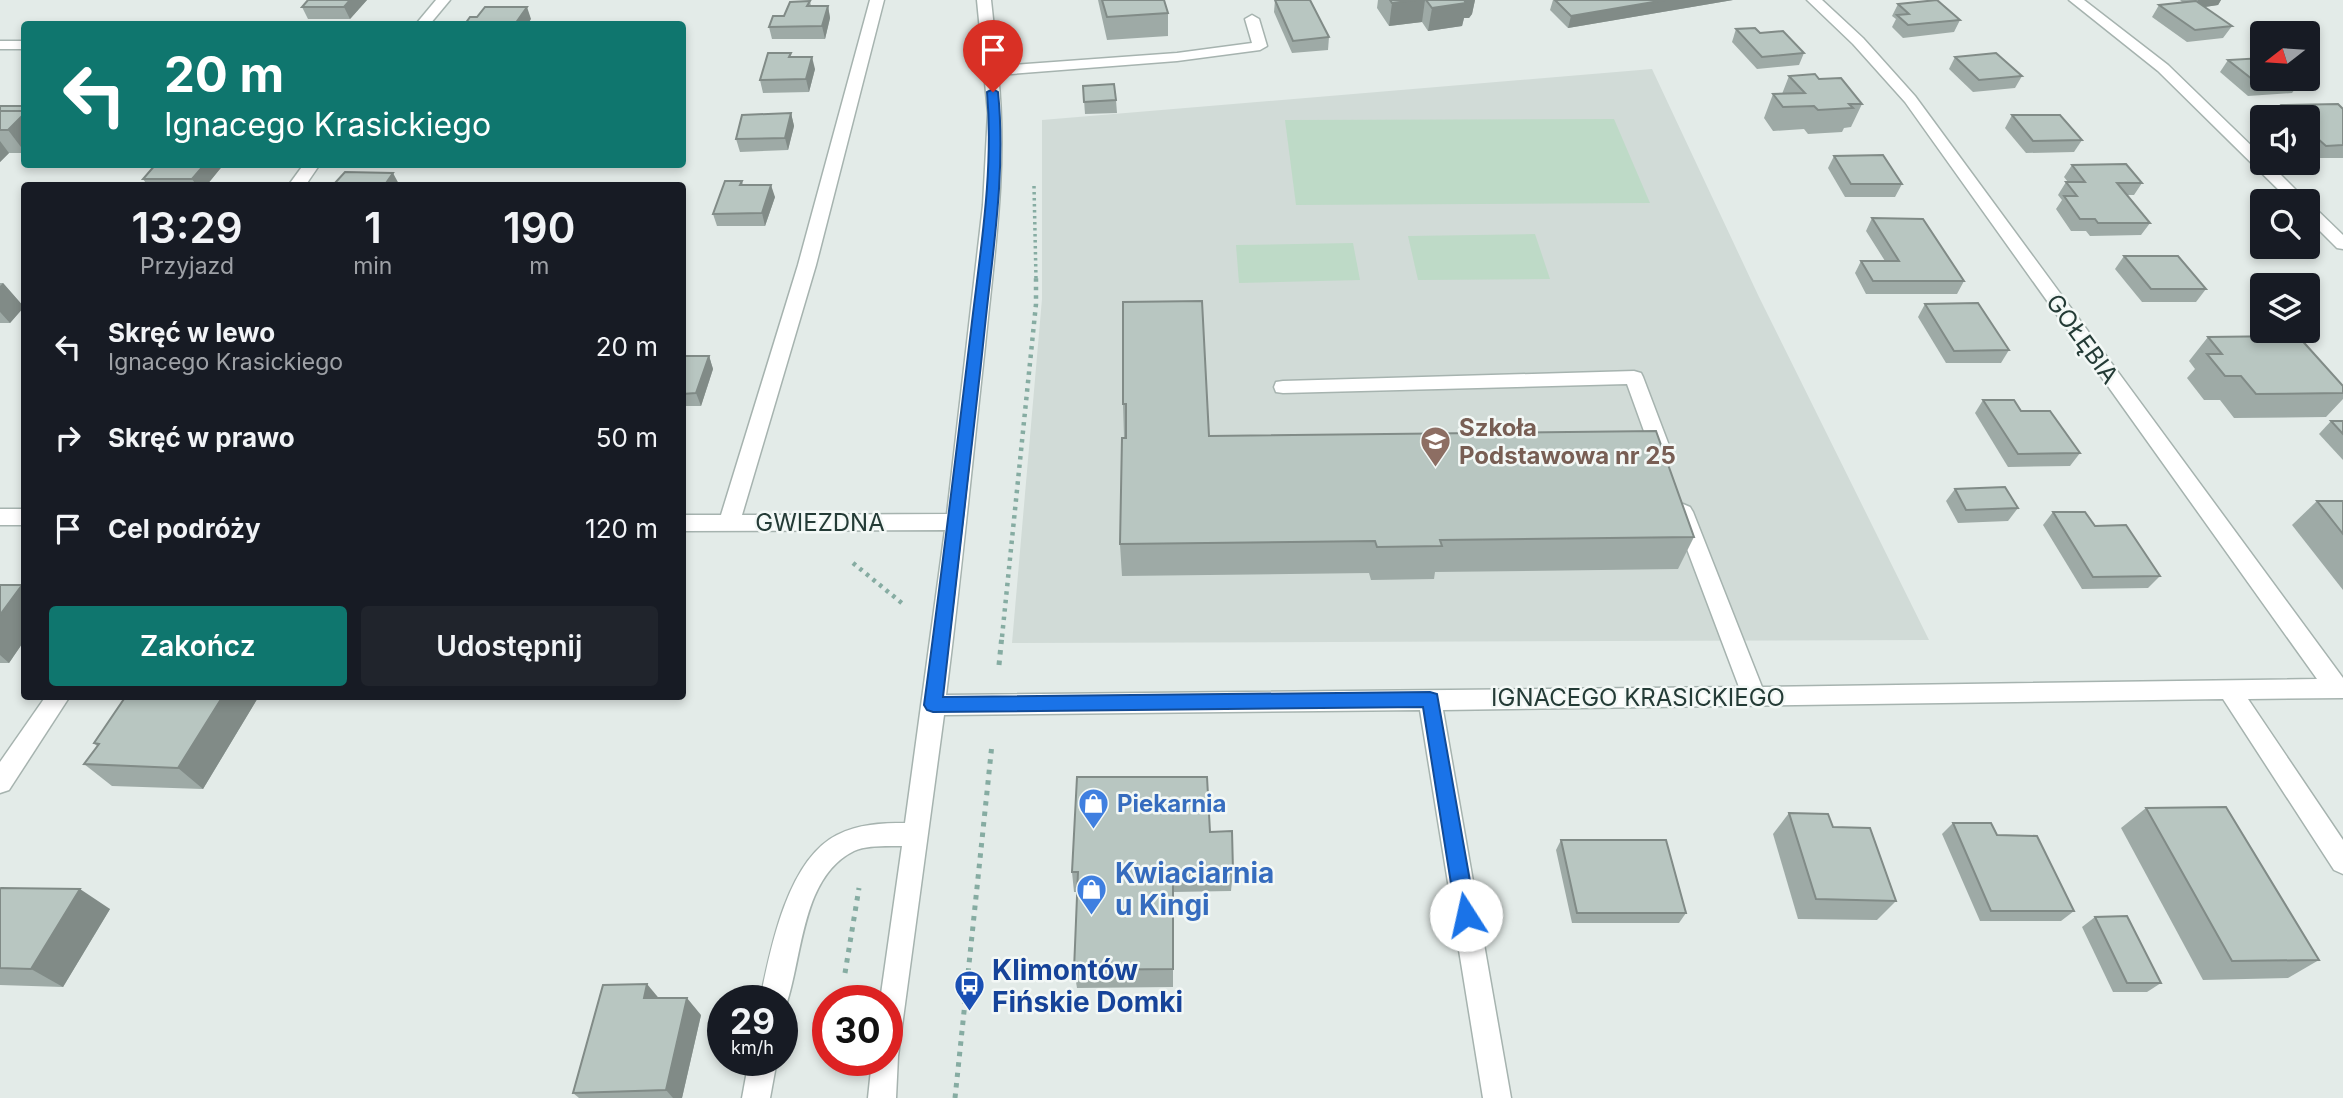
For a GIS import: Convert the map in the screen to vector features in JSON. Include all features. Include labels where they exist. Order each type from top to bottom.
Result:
[{"type":"street","points":[[426,21],[443,0]]},
{"type":"street","points":[[729,523],[807,265],[877,0]]},
{"type":"street","points":[[895,985],[957,522],[991,205],[995,113],[984,0]]},
{"type":"street","name":"GOŁĘBIA","points":[[1814,0],[1858,41],[1910,99],[1970,185],[2340,688]]},
{"type":"street","points":[[2076,0],[2163,68],[2287,189]]},
{"type":"street","points":[[991,72],[1177,57],[1260,46],[1252,19]]},
{"type":"street","points":[[0,45],[21,45]]},
{"type":"street","points":[[299,182],[310,168]]},
{"type":"street","points":[[2320,222],[2343,244]]},
{"type":"street","points":[[1283,387],[1634,377],[1755,697]]},
{"type":"street","points":[[0,517],[21,517]]},
{"type":"street","name":"GWIEZDNA","points":[[686,523],[957,522]]},
{"type":"street","name":"IGNACEGO KRASICKIEGO","points":[[933,705],[2340,688]]},
{"type":"street","points":[[2229,689],[2343,862]]},
{"type":"street","points":[[1430,699],[1497,1098]]},
{"type":"street","points":[[0,782],[56,700]]},
{"type":"street","points":[[778,985],[797,909],[822,860],[843,844],[867,836],[914,834]]},
{"type":"street","points":[[756,1098],[760,1076]]},
{"type":"street","points":[[882,1098],[884,1076]]},
{"type":"path","points":[[955,1098],[996,705],[1003,602],[1036,304],[1034,173]]},
{"type":"path","points":[[849,560],[905,605]]},
{"type":"path","points":[[845,973],[867,836]]},
{"type":"shaded area","name":"Szkoła Podstawowa nr 25","points":[[1652,69],[1759,297],[1929,640],[1012,643],[1042,299],[1042,120]]},
{"type":"green space","points":[[1614,119],[1650,203],[1296,205],[1285,120]]},
{"type":"green space","points":[[1535,234],[1550,279],[1418,280],[1408,236]]},
{"type":"green space","points":[[1353,243],[1360,280],[1239,283],[1236,245]]},
{"type":"building","points":[[308,0],[350,0],[344,7],[302,7]]},
{"type":"building","points":[[1102,0],[1164,0],[1168,13],[1107,17]]},
{"type":"building","points":[[1275,0],[1310,0],[1329,37],[1293,41]]},
{"type":"building","points":[[1390,0],[1416,0],[1392,3]]},
{"type":"building","points":[[1426,0],[1464,0],[1466,3],[1432,8]]},
{"type":"building","points":[[1555,0],[1665,0],[1571,16]]},
{"type":"building","points":[[1937,0],[1960,20],[1908,25],[1897,15],[1909,14],[1898,4]]},
{"type":"building","points":[[810,1],[807,6],[828,6],[822,26],[769,27],[773,16],[784,16],[790,2]]},
{"type":"building","points":[[2196,1],[2232,26],[2195,30],[2159,5]]},
{"type":"building","points":[[485,7],[527,7],[517,21],[467,21],[470,17],[477,17]]},
{"type":"building","points":[[1755,28],[1760,33],[1783,31],[1804,53],[1762,57],[1736,29]]},
{"type":"building","points":[[768,53],[812,57],[806,79],[760,80]]},
{"type":"building","points":[[1996,53],[2022,76],[1979,80],[1955,57]]},
{"type":"building","points":[[2250,59],[2250,77],[2228,60]]},
{"type":"building","points":[[1815,74],[1819,79],[1841,78],[1862,104],[1849,104],[1853,108],[1818,110],[1814,106],[1783,107],[1773,94],[1805,93],[1789,76]]},
{"type":"building","points":[[1114,84],[1116,100],[1084,102],[1083,86]]},
{"type":"building","points":[[2338,104],[2343,109],[2343,145],[2326,146],[2320,141],[2320,105],[2282,105]]},
{"type":"building","points":[[0,106],[21,106],[21,111],[0,111]]},
{"type":"building","points":[[0,111],[21,111],[21,117],[8,130],[0,130]]},
{"type":"building","points":[[791,113],[785,138],[736,139],[742,115]]},
{"type":"building","points":[[2012,115],[2060,115],[2082,140],[2033,141]]},
{"type":"building","points":[[1883,155],[1902,184],[1851,184],[1834,156]]},
{"type":"building","points":[[2126,164],[2142,183],[2117,183],[2150,223],[2098,223],[2095,219],[2080,219],[2064,196],[2077,196],[2066,182],[2085,182],[2072,165]]},
{"type":"building","points":[[153,168],[202,168],[192,179],[143,179]]},
{"type":"building","points":[[345,172],[393,173],[387,182],[336,182]]},
{"type":"building","points":[[725,181],[742,181],[740,185],[771,185],[762,213],[713,214]]},
{"type":"building","points":[[1872,218],[1923,219],[1964,281],[1873,281],[1861,261],[1899,261]]},
{"type":"building","points":[[2124,256],[2178,256],[2206,289],[2151,289]]},
{"type":"building","points":[[1202,301],[1209,436],[1656,431],[1694,537],[1440,540],[1442,546],[1377,547],[1375,541],[1120,544],[1122,438],[1126,438],[1126,404],[1123,404],[1123,302]]},
{"type":"building","points":[[1978,303],[2009,350],[1954,351],[1925,304]]},
{"type":"building","points":[[2208,337],[2250,337],[2250,343],[2304,343],[2343,386],[2343,393],[2256,394],[2241,376],[2225,376],[2207,354],[2222,354]]},
{"type":"building","points":[[686,356],[709,356],[696,393],[686,394]]},
{"type":"building","points":[[1983,400],[2014,400],[2021,411],[2050,411],[2080,453],[2018,454]]},
{"type":"building","points":[[2331,421],[2343,421],[2343,434]]},
{"type":"building","points":[[2005,487],[2018,508],[1966,510],[1955,489]]},
{"type":"building","points":[[2317,501],[2343,501],[2343,534]]},
{"type":"building","points":[[2053,512],[2085,512],[2095,526],[2126,525],[2160,576],[2093,577]]},
{"type":"building","points":[[0,585],[21,585],[21,586],[0,615]]},
{"type":"building","points":[[123,700],[220,700],[178,768],[84,764],[99,744],[94,743]]},
{"type":"building","points":[[1077,777],[1207,777],[1210,832],[1232,831],[1233,871],[1173,872],[1173,969],[1074,970],[1078,872],[1072,872]]},
{"type":"building","points":[[2226,807],[2319,960],[2232,961],[2146,808]]},
{"type":"building","points":[[1789,813],[1828,814],[1833,827],[1870,828],[1896,901],[1816,899]]},
{"type":"building","points":[[1953,823],[1991,823],[1997,835],[2037,836],[2074,911],[1991,911]]},
{"type":"building","points":[[1561,840],[1666,840],[1686,913],[1577,913]]},
{"type":"building","points":[[1,888],[80,889],[31,969],[0,968]]},
{"type":"building","points":[[2127,916],[2161,983],[2127,983],[2095,917]]},
{"type":"building","points":[[647,984],[644,998],[687,998],[666,1090],[573,1093],[603,985]]},
{"type":"place","name":"Szkoła Podstawowa nr 25","points":[[1436,469]]},
{"type":"place","name":"Piekarnia","points":[[1094,831]]},
{"type":"place","name":"Kwiaciarnia u Kingi","points":[[1092,916]]},
{"type":"place","name":"Klimontów Fińskie Domki","points":[[969,1013]]},
{"type":"route","points":[[993,92],[995,113],[991,205],[982,304],[933,705],[1430,699],[1466,915]]}]
